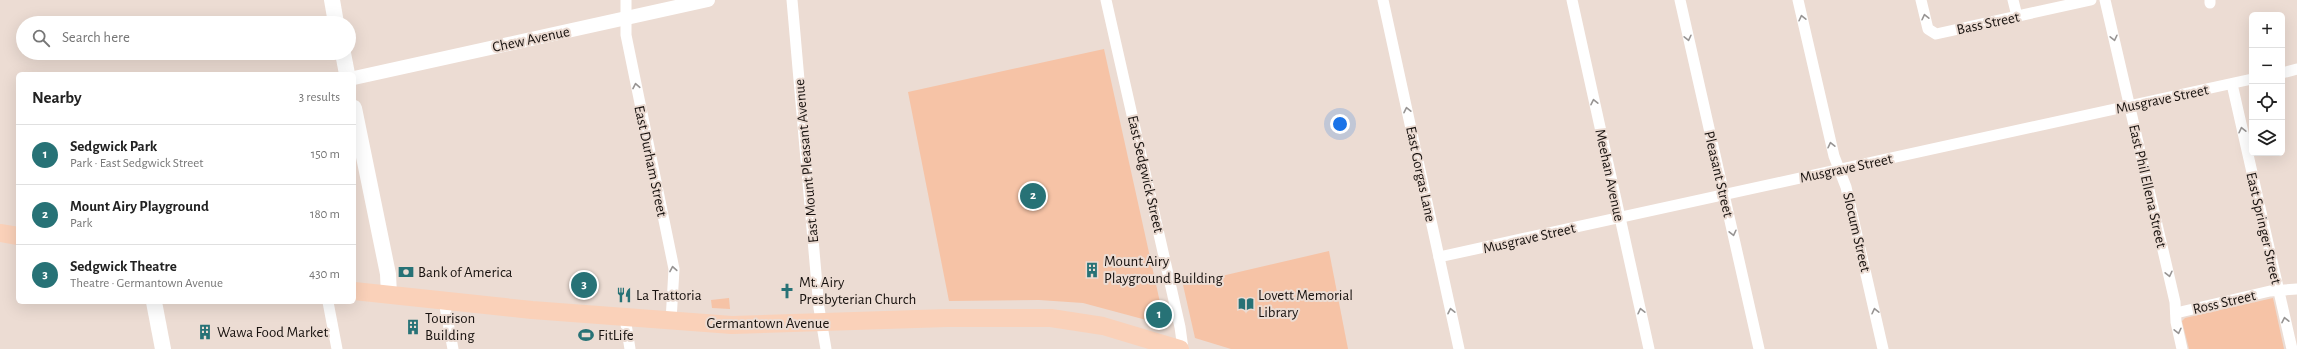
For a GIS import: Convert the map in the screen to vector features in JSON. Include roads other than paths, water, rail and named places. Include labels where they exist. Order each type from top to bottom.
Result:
[{"type":"main road","points":[[332,0],[335,16]]},
{"type":"main road","points":[[344,60],[347,72]]},
{"type":"main road","points":[[356,118],[388,274],[389,295]]},
{"type":"main road","points":[[0,233],[16,236]]},
{"type":"main road","name":"Germantown Avenue","points":[[356,291],[625,318],[749,326],[947,318],[1051,318],[1102,326],[1180,349]]},
{"type":"main road","points":[[154,304],[163,349]]},
{"type":"street","name":"East Durham Street","points":[[626,0],[626,35],[674,269],[671,321]]},
{"type":"street","name":"Chew Avenue","points":[[356,78],[708,0]]},
{"type":"street","name":"East Mount Pleasant Avenue","points":[[792,0],[821,323],[826,349]]},
{"type":"street","name":"East Sedgwick Street","points":[[1106,0],[1180,327],[1183,349]]},
{"type":"street","name":"East Gorgas Lane","points":[[1383,0],[1459,349]]},
{"type":"street","name":"Meehan Avenue","points":[[1572,0],[1649,349]]},
{"type":"street","name":"Pleasant Street","points":[[1680,0],[1759,349]]},
{"type":"street","name":"Slocum Street","points":[[1798,0],[1834,156],[1846,187],[1883,349]]},
{"type":"street","name":"Bass Street","points":[[1921,0],[1928,29],[1931,33],[1936,34],[2091,0]]},
{"type":"street","points":[[2013,0],[2017,16]]},
{"type":"street","name":"East Phil Ellena Street","points":[[2105,0],[2175,302],[2182,349]]},
{"type":"street","points":[[2285,72],[2297,69]]},
{"type":"street","name":"Musgrave Street","points":[[1439,257],[2249,80]]},
{"type":"street","name":"East Springer Street","points":[[2232,84],[2292,349]]},
{"type":"street","name":"Ross Street","points":[[2176,313],[2278,291],[2297,289]]},
{"type":"street","points":[[444,300],[453,349]]},
{"type":"street","points":[[328,304],[337,349]]},
{"type":"street","points":[[625,318],[630,349]]},
{"type":"place","name":"Mount Airy Playground","points":[[1033,196]]},
{"type":"place","name":"Mount Airy Playground Building","points":[[1092,270]]},
{"type":"place","name":"Bank of America","points":[[406,272]]},
{"type":"place","name":"Sedgwick Theatre","points":[[584,285]]},
{"type":"place","name":"Mt. Airy Presbyterian Church","points":[[787,291]]},
{"type":"place","name":"La Trattoria","points":[[624,295]]},
{"type":"place","name":"Lovett Memorial Library","points":[[1246,304]]},
{"type":"place","name":"Sedgwick Park","points":[[1159,315]]},
{"type":"place","name":"Tourison Building","points":[[413,327]]},
{"type":"place","name":"Wawa Food Market","points":[[205,332]]},
{"type":"place","name":"FitLife","points":[[586,335]]}]
